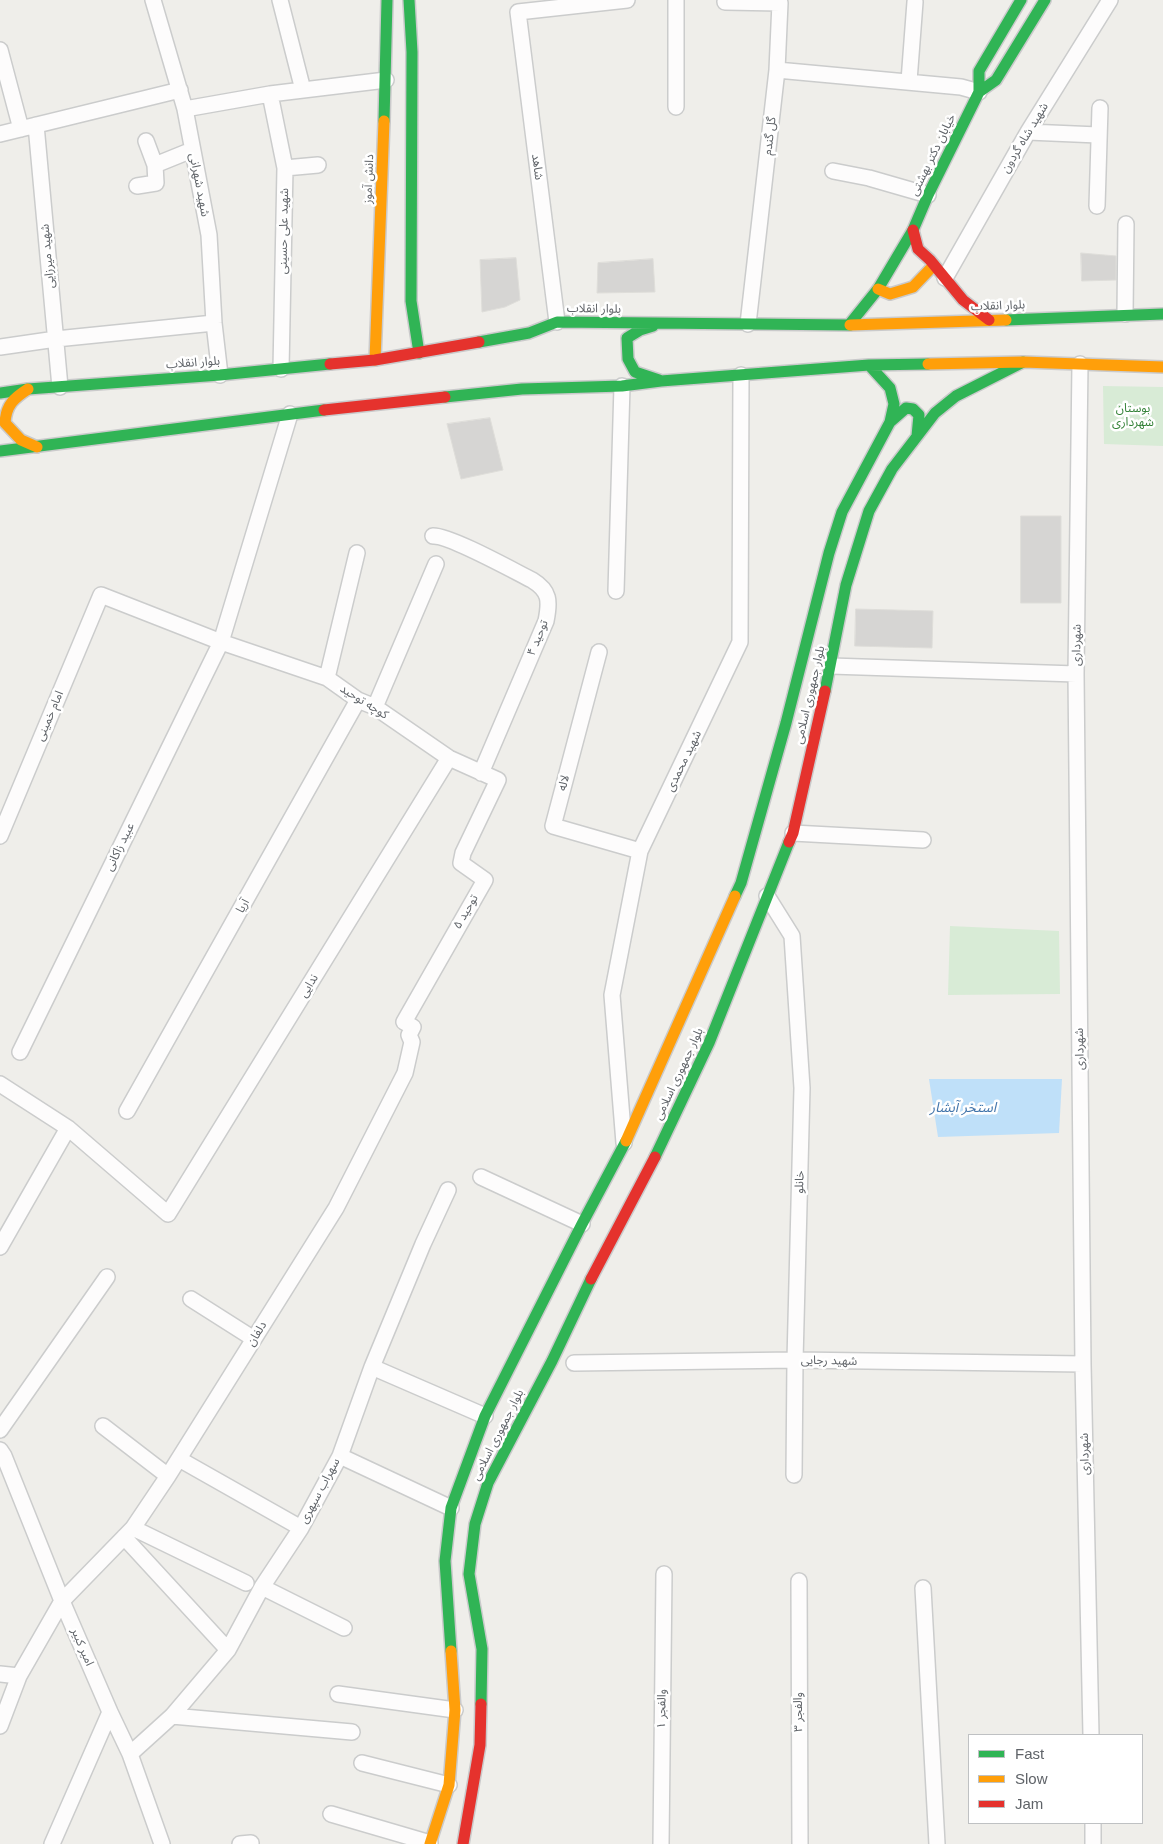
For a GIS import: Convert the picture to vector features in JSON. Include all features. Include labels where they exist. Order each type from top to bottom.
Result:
[{"type":"main road","name":"دانش آموز","points":[[375,360],[382,307],[387,0]]},
{"type":"main road","points":[[409,0],[412,52],[411,301],[419,353]]},
{"type":"main road","name":"خیابان دکتر بهشتی","points":[[849,325],[878,289],[913,230],[928,195],[979,92],[979,71],[1022,0]]},
{"type":"main road","name":"خیابان دکتر بهشتی","points":[[979,92],[996,80],[1045,0]]},
{"type":"main road","points":[[913,230],[918,249],[934,265],[962,300],[989,320]]},
{"type":"main road","points":[[878,289],[890,294],[912,286],[934,265]]},
{"type":"main road","points":[[403,311],[411,301]]},
{"type":"main road","name":"بلوار انقلاب","points":[[0,393],[28,389],[220,375],[375,360],[529,333],[557,322],[849,325],[1163,314]]},
{"type":"main road","points":[[658,324],[640,330],[628,338],[627,348],[628,359],[634,372],[660,381]]},
{"type":"main road","points":[[0,451],[290,414],[522,390],[622,386],[660,381],[868,365],[1023,362],[1163,368]]},
{"type":"main road","name":"بلوار جمهوری اسلامی","points":[[463,1844],[480,1745],[482,1649],[469,1574],[475,1524],[488,1483],[552,1361],[597,1255],[658,1152],[709,1043],[763,911],[767,896],[793,833],[832,666],[846,585],[869,511],[892,469],[936,414],[956,396],[1023,362]]},
{"type":"main road","name":"بلوار جمهوری اسلامی","points":[[430,1844],[448,1785],[455,1710],[445,1561],[451,1508],[485,1416],[575,1246],[582,1224],[624,1146],[741,882],[786,723],[829,553],[842,512],[890,422],[894,404],[890,388],[868,365]]},
{"type":"main road","points":[[28,389],[11,401],[5,414],[5,423],[22,440],[37,447]]},
{"type":"main road","points":[[890,422],[906,408],[913,409],[919,415],[917,436]]},
{"type":"street","name":"شهید شهرانی","points":[[153,0],[185,109],[209,235],[214,323],[220,375]]},
{"type":"street","points":[[280,0],[303,90]]},
{"type":"street","name":"شاهد","points":[[557,322],[518,12],[627,0]]},
{"type":"street","points":[[676,0],[676,107]]},
{"type":"street","name":"شهید شاه گردون","points":[[945,278],[1028,132],[1110,0]]},
{"type":"street","name":"گل گندم","points":[[725,2],[780,3],[778,70],[748,324]]},
{"type":"street","points":[[909,81],[915,2]]},
{"type":"street","name":"شهید میرزایی","points":[[0,50],[28,127],[56,339],[60,387]]},
{"type":"street","points":[[778,70],[909,81],[961,87],[979,92]]},
{"type":"street","points":[[185,109],[270,94],[386,80]]},
{"type":"street","points":[[0,134],[180,90]]},
{"type":"street","name":"شهید علی حسینی","points":[[270,94],[285,168],[282,369]]},
{"type":"street","points":[[1097,206],[1100,108]]},
{"type":"street","points":[[1028,132],[1098,136]]},
{"type":"street","points":[[137,186],[156,183],[155,165],[146,141]]},
{"type":"street","points":[[155,165],[192,150]]},
{"type":"street","points":[[285,168],[318,166]]},
{"type":"street","points":[[833,171],[869,178],[928,195]]},
{"type":"street","points":[[1125,314],[1126,224]]},
{"type":"street","points":[[0,347],[56,339],[214,323]]},
{"type":"street","name":"شهرداری","points":[[1080,364],[1076,674],[1083,1364],[1091,1734]]},
{"type":"street","name":"شهید محمدی","points":[[624,1146],[612,995],[640,851],[740,642],[741,375]]},
{"type":"street","points":[[616,591],[622,386]]},
{"type":"street","name":"عبید زاکانی","points":[[20,1052],[221,642],[290,414]]},
{"type":"street","name":"توحید ۴","points":[[433,536],[439,536],[454,542],[532,580],[541,586],[546,593],[550,605],[546,621],[481,773]]},
{"type":"street","points":[[327,678],[357,553]]},
{"type":"street","points":[[375,708],[436,564]]},
{"type":"street","name":"کوچه توحید","points":[[101,596],[221,642],[327,678],[449,758],[498,780]]},
{"type":"street","name":"امام خمینی","points":[[0,836],[101,596]]},
{"type":"street","name":"لاله","points":[[599,652],[553,826],[640,851]]},
{"type":"street","points":[[832,666],[1076,674]]},
{"type":"street","name":"آریا","points":[[128,1111],[358,700]]},
{"type":"street","name":"ندایی","points":[[68,1128],[168,1214],[449,758]]},
{"type":"street","name":"توحید ۵","points":[[412,1042],[409,1035],[413,1027],[404,1022],[484,880],[461,863],[463,853],[498,780]]},
{"type":"street","points":[[793,833],[923,840]]},
{"type":"street","name":"خانلو","points":[[767,896],[792,936],[802,1088],[794,1476]]},
{"type":"street","name":"دلفان","points":[[0,1726],[19,1676],[62,1601],[129,1533],[179,1459],[336,1208],[405,1073],[412,1042]]},
{"type":"street","points":[[0,1084],[68,1128],[0,1247]]},
{"type":"street","points":[[481,1177],[582,1224]]},
{"type":"street","name":"سهراب سپهری","points":[[130,1754],[172,1716],[228,1650],[262,1587],[301,1528],[340,1456],[372,1367],[423,1244],[448,1190]]},
{"type":"street","points":[[0,1430],[107,1277]]},
{"type":"street","points":[[192,1299],[254,1340]]},
{"type":"street","name":"شهید رجایی","points":[[574,1363],[795,1360],[1083,1364]]},
{"type":"street","points":[[372,1367],[485,1416]]},
{"type":"street","points":[[103,1426],[168,1476]]},
{"type":"street","name":"امیر کبیر","points":[[0,1450],[62,1601],[130,1754],[162,1844]]},
{"type":"street","points":[[340,1456],[451,1508]]},
{"type":"street","points":[[179,1459],[301,1528]]},
{"type":"street","points":[[129,1533],[246,1583]]},
{"type":"street","points":[[129,1533],[228,1650]]},
{"type":"street","name":"والفجر ۱","points":[[661,1844],[664,1574]]},
{"type":"street","name":"والفجر ۳","points":[[799,1580],[800,1844]]},
{"type":"street","points":[[262,1587],[344,1628]]},
{"type":"street","points":[[923,1588],[937,1844]]},
{"type":"street","points":[[0,1674],[19,1676]]},
{"type":"street","points":[[338,1694],[455,1710]]},
{"type":"street","points":[[52,1844],[110,1712]]},
{"type":"street","points":[[172,1716],[352,1732]]},
{"type":"street","points":[[362,1764],[448,1785]]},
{"type":"street","points":[[331,1814],[430,1844]]},
{"type":"street","points":[[1093,1824],[1093,1844]]},
{"type":"green space","name":"بوستان شهرداری","points":[[1103,386],[1163,387],[1163,446],[1104,444]]},
{"type":"green space","points":[[950,926],[1059,931],[1060,994],[948,995]]},
{"type":"water","name":"استخر آبشار","points":[[929,1079],[1062,1079],[1059,1133],[938,1137]]},
{"type":"building","points":[[1081,253],[1116,256],[1116,280],[1082,281]]},
{"type":"building","points":[[516,258],[520,300],[505,307],[482,312],[480,260]]},
{"type":"building","points":[[653,259],[655,292],[597,293],[598,263]]},
{"type":"building","points":[[490,418],[503,470],[461,479],[447,424]]},
{"type":"building","points":[[1021,516],[1061,516],[1061,603],[1021,603]]},
{"type":"building","points":[[856,609],[933,611],[932,648],[855,646]]},
{"type":"traffic: fast","points":[[384,121],[387,0]]},
{"type":"traffic: fast","points":[[409,0],[412,52],[411,301],[419,353]]},
{"type":"traffic: fast","points":[[849,325],[878,289],[913,230],[928,195],[979,92],[979,71],[1021,0]]},
{"type":"traffic: fast","points":[[979,92],[996,80],[1045,0]]},
{"type":"traffic: fast","points":[[1006,320],[1163,314]]},
{"type":"traffic: fast","points":[[479,342],[529,333],[557,322],[850,325]]},
{"type":"traffic: fast","points":[[653,326],[640,330],[627,338],[628,359],[635,372],[659,380]]},
{"type":"traffic: fast","points":[[825,691],[846,585],[869,511],[892,469],[935,413],[956,396],[1023,362]]},
{"type":"traffic: fast","points":[[0,393],[28,389],[220,375],[330,364]]},
{"type":"traffic: fast","points":[[445,397],[522,389],[622,386],[661,381],[869,365],[928,364]]},
{"type":"traffic: fast","points":[[735,896],[741,883],[786,723],[829,553],[842,512],[890,422],[894,404],[890,388],[869,365]]},
{"type":"traffic: fast","points":[[890,422],[906,408],[913,409],[919,415],[917,436]]},
{"type":"traffic: fast","points":[[0,451],[324,410]]},
{"type":"traffic: fast","points":[[655,1157],[709,1043],[789,842]]},
{"type":"traffic: fast","points":[[451,1651],[445,1561],[451,1508],[485,1416],[626,1141]]},
{"type":"traffic: fast","points":[[481,1704],[482,1649],[469,1574],[475,1524],[488,1483],[552,1361],[591,1279]]},
{"type":"traffic: slow","points":[[375,360],[384,121]]},
{"type":"traffic: slow","points":[[878,289],[890,294],[913,287],[934,265]]},
{"type":"traffic: slow","points":[[850,325],[1006,320]]},
{"type":"traffic: slow","points":[[928,364],[1023,362],[1163,367]]},
{"type":"traffic: slow","points":[[28,389],[9,407],[5,423],[21,440],[37,447]]},
{"type":"traffic: slow","points":[[626,1141],[735,896]]},
{"type":"traffic: slow","points":[[430,1844],[449,1785],[455,1710],[451,1651]]},
{"type":"traffic: jam","points":[[913,230],[918,249],[930,260],[963,300],[989,320]]},
{"type":"traffic: jam","points":[[330,364],[375,360],[479,342]]},
{"type":"traffic: jam","points":[[324,410],[445,397]]},
{"type":"traffic: jam","points":[[789,842],[793,833],[825,691]]},
{"type":"traffic: jam","points":[[591,1279],[655,1157]]},
{"type":"traffic: jam","points":[[463,1844],[480,1745],[481,1704]]}]
